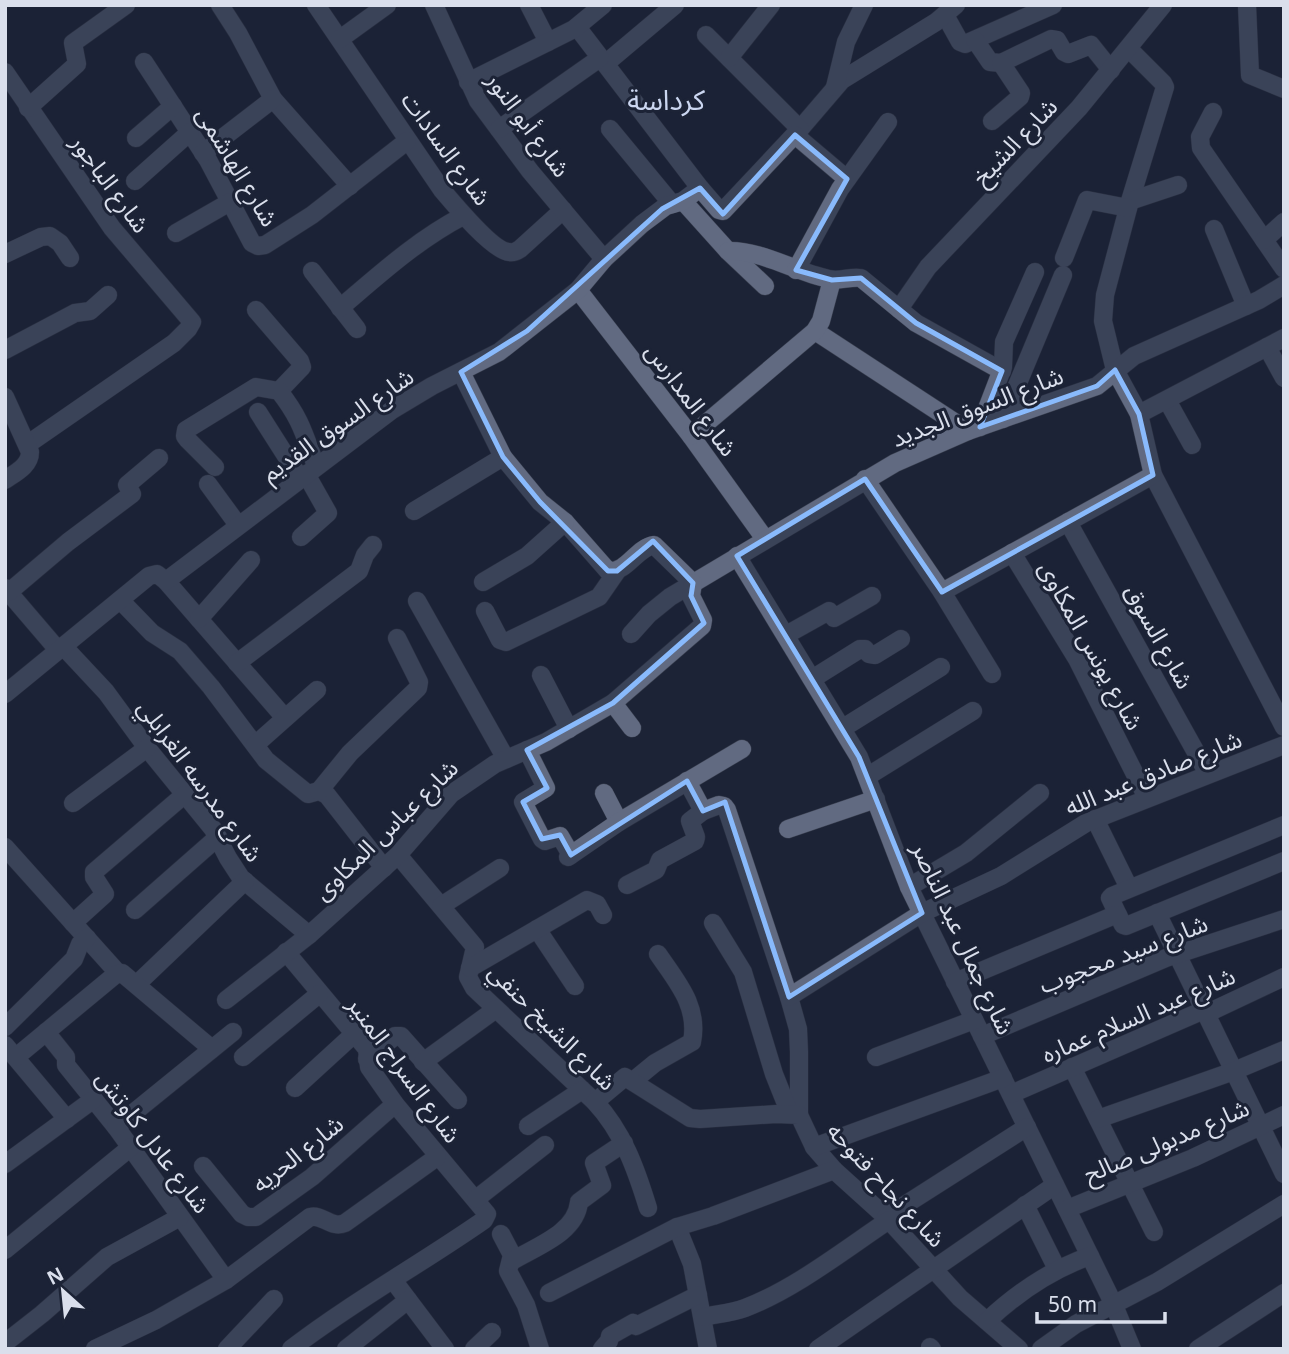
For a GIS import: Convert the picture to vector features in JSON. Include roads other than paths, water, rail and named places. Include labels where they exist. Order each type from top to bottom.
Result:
[{"type":"street","points":[[28,108],[77,64],[72,43],[126,5]]},
{"type":"street","points":[[220,5],[273,99],[351,186]]},
{"type":"street","name":"شارع السادات","points":[[317,5],[407,141],[463,216],[506,252],[520,249],[563,210]]},
{"type":"street","points":[[340,39],[387,5]]},
{"type":"street","name":"شارع أبو النور","points":[[434,5],[468,82],[499,130],[604,259]]},
{"type":"street","points":[[529,5],[548,42]]},
{"type":"street","points":[[468,82],[577,27],[603,5]]},
{"type":"street","points":[[499,130],[602,61],[675,5]]},
{"type":"street","points":[[729,58],[771,5]]},
{"type":"street","points":[[835,87],[846,42],[864,5]]},
{"type":"street","points":[[577,27],[700,188],[719,210],[726,210],[835,87],[855,71],[950,10],[960,42],[965,44],[1053,5]]},
{"type":"street","name":"شارع الشيخ","points":[[899,309],[928,267],[1079,108],[1163,5]]},
{"type":"street","points":[[1247,5],[1250,75],[1284,89]]},
{"type":"street","points":[[706,35],[797,132],[848,179]]},
{"type":"street","points":[[975,40],[989,62],[1001,63],[1055,39],[1068,54],[1091,45],[1111,70]]},
{"type":"street","points":[[1129,49],[1165,88],[1129,204],[1105,295],[1103,321],[1115,370],[1139,414],[1153,475],[1282,720]]},
{"type":"street","name":"شارع الهاشمى","points":[[144,62],[204,153],[252,243],[261,246],[312,215],[407,141]]},
{"type":"street","points":[[992,121],[1020,97],[1019,90],[1001,63]]},
{"type":"street","name":"شارع الباجور","points":[[6,74],[112,228],[160,287],[191,317],[191,326],[174,342],[28,444]]},
{"type":"street","points":[[204,153],[273,99]]},
{"type":"street","points":[[136,138],[173,106]]},
{"type":"street","points":[[1213,112],[1200,137],[1200,144],[1284,269]]},
{"type":"street","points":[[796,270],[824,214],[888,122]]},
{"type":"street","points":[[610,129],[678,203],[765,286]]},
{"type":"street","points":[[135,181],[190,132]]},
{"type":"street","points":[[1003,419],[1087,201],[1129,204],[1178,185]]},
{"type":"street","name":"شارع السوق القديم","points":[[166,582],[392,410],[499,352],[578,290],[604,259],[642,224],[662,209],[678,203],[700,188]]},
{"type":"street","points":[[176,233],[230,202]]},
{"type":"street","points":[[340,308],[397,258],[438,229],[463,216]]},
{"type":"street","points":[[1264,240],[1284,222]]},
{"type":"street","points":[[1214,229],[1246,306]]},
{"type":"street","points":[[5,254],[41,237],[50,236],[60,243],[70,258]]},
{"type":"street","points":[[728,251],[740,250],[755,254],[832,280],[861,278],[916,323],[1002,371]]},
{"type":"street","points":[[312,271],[357,329]]},
{"type":"street","points":[[815,331],[974,429],[1002,371],[1005,360],[1004,342],[1035,272]]},
{"type":"street","points":[[691,436],[815,331],[821,321],[832,280]]},
{"type":"street","name":"شارع السوق الجديد","points":[[631,634],[649,614],[670,597],[865,479],[926,448],[1097,386],[1133,356],[1246,306],[1284,285]]},
{"type":"street","name":"شارع المدارس","points":[[578,290],[691,436],[765,539]]},
{"type":"street","points":[[5,350],[75,313],[90,311],[108,295]]},
{"type":"street","points":[[256,310],[300,361],[302,367],[279,391]]},
{"type":"street","points":[[1139,414],[1284,338]]},
{"type":"street","points":[[1267,347],[1284,378]]},
{"type":"street","points":[[461,372],[503,457],[540,502],[565,522],[608,571],[617,571]]},
{"type":"street","points":[[238,525],[185,436],[186,430],[252,387],[279,391],[303,426],[307,473]]},
{"type":"street","points":[[5,397],[28,444],[30,458],[26,465],[5,480]]},
{"type":"street","points":[[1167,400],[1192,446]]},
{"type":"street","points":[[258,412],[307,473],[328,513],[301,537]]},
{"type":"street","points":[[7,590],[132,494],[127,485],[159,457]]},
{"type":"street","points":[[414,511],[503,457]]},
{"type":"street","points":[[942,592],[1153,475]]},
{"type":"street","points":[[865,479],[942,592],[992,674]]},
{"type":"street","points":[[483,582],[527,556],[565,522]]},
{"type":"street","name":"شارع السوق","points":[[1068,522],[1208,774]]},
{"type":"street","points":[[237,663],[359,571],[365,555],[373,545]]},
{"type":"street","points":[[485,611],[500,640],[506,642],[599,597],[617,571],[647,547],[654,545],[694,583]]},
{"type":"street","name":"شارع يونس المكاوى","points":[[1012,553],[1077,659],[1147,798]]},
{"type":"street","name":"شارع جمال عبد الناصر","points":[[737,556],[843,728],[868,776],[909,887],[1113,1303],[1132,1349]]},
{"type":"street","points":[[199,619],[251,560]]},
{"type":"street","points":[[5,694],[149,576],[157,575],[285,718]]},
{"type":"street","name":"شارع عباس المكاوى","points":[[226,1000],[309,935],[398,855],[451,794],[470,779],[569,729],[612,703],[702,626],[703,620],[691,596],[694,583]]},
{"type":"street","name":"شارع مدرسه الغرابلي","points":[[7,590],[60,648],[106,692],[218,837],[233,868],[309,935]]},
{"type":"street","points":[[786,635],[828,611],[834,618],[872,596]]},
{"type":"street","points":[[120,600],[152,633],[180,652],[266,760],[308,794],[319,791],[350,753],[418,688],[419,681],[397,638]]},
{"type":"street","points":[[417,601],[506,759]]},
{"type":"street","points":[[813,679],[860,649],[875,655],[901,639]]},
{"type":"street","points":[[843,728],[941,667]]},
{"type":"street","points":[[541,675],[569,729]]},
{"type":"street","points":[[254,745],[317,690]]},
{"type":"street","points":[[612,703],[632,727]]},
{"type":"street","points":[[868,776],[973,711]]},
{"type":"street","name":"شارع صادق عبد الله","points":[[789,997],[922,913],[1001,876],[1062,836],[1095,819],[1284,745]]},
{"type":"street","points":[[73,803],[147,748]]},
{"type":"street","points":[[527,750],[546,788],[523,802],[542,839],[545,841],[560,836],[570,856],[620,822],[742,749]]},
{"type":"street","points":[[687,781],[703,811]]},
{"type":"street","points":[[319,791],[327,795],[384,867]]},
{"type":"street","points":[[604,793],[620,822]]},
{"type":"street","points":[[909,887],[966,853],[1040,793]]},
{"type":"street","points":[[73,923],[105,894],[94,877],[94,872],[184,795]]},
{"type":"street","points":[[788,829],[876,799]]},
{"type":"street","points":[[528,1126],[624,1078],[690,1118],[794,1115],[798,1029],[726,807],[719,805],[703,811],[690,821],[695,841],[660,860],[656,870],[627,885]]},
{"type":"street","points":[[1095,819],[1129,888]]},
{"type":"street","points":[[1284,825],[1110,898],[1124,926],[1284,861]]},
{"type":"street","points":[[135,910],[218,837]]},
{"type":"street","points":[[5,846],[118,973],[127,975],[212,1049]]},
{"type":"street","name":"شارع الشيخ حنفي","points":[[398,855],[475,947],[468,977],[474,988],[589,1096],[613,1123],[639,1178],[648,1208]]},
{"type":"street","points":[[441,906],[500,868]]},
{"type":"street","points":[[137,984],[245,881]]},
{"type":"street","points":[[470,968],[587,900],[594,901],[603,915]]},
{"type":"street","points":[[1157,913],[1284,1174]]},
{"type":"street","points":[[955,982],[1118,915]]},
{"type":"street","name":"شارع سيد محجوب","points":[[982,1036],[1177,955],[1284,919]]},
{"type":"street","name":"شارع نجاح فتوحه","points":[[713,923],[743,972],[774,1074],[794,1115],[814,1147],[834,1170],[887,1219],[960,1298],[1019,1349]]},
{"type":"street","points":[[537,929],[575,986]]},
{"type":"street","points":[[5,1027],[74,959],[80,944],[87,938]]},
{"type":"street","name":"شارع السراج المنير","points":[[286,952],[367,1049],[369,1067],[395,1104],[481,1206]]},
{"type":"street","points":[[633,1081],[655,1063],[692,1042],[694,1033],[692,1007],[658,954]]},
{"type":"street","points":[[67,1119],[10,1051],[46,1032],[118,973]]},
{"type":"street","name":"شارع عبد السلام عماره","points":[[814,1147],[1072,1067],[1204,1010],[1214,1010],[1284,977]]},
{"type":"street","points":[[243,1057],[319,994]]},
{"type":"street","points":[[423,1062],[496,1009]]},
{"type":"street","points":[[876,1057],[974,1020]]},
{"type":"street","name":"شارع عادل كاوتش","points":[[46,1032],[66,1057],[66,1065],[131,1147],[226,1280]]},
{"type":"street","points":[[116,1127],[233,1032]]},
{"type":"street","points":[[295,1088],[354,1034]]},
{"type":"street","points":[[367,1059],[398,1036],[405,1040],[458,1100]]},
{"type":"street","points":[[1098,1119],[1234,1071],[1284,1050]]},
{"type":"street","points":[[1072,1067],[1154,1232]]},
{"type":"street","points":[[5,1164],[94,1099]]},
{"type":"street","name":"شارع الحريه","points":[[203,1166],[242,1213],[248,1217],[256,1217],[312,1177],[395,1104]]},
{"type":"street","name":"شارع مدبولى صالح","points":[[1067,1209],[1194,1158],[1284,1115]]},
{"type":"street","points":[[703,1317],[743,1309],[804,1276],[1027,1127]]},
{"type":"street","points":[[512,1261],[567,1226],[577,1216],[579,1202],[602,1185],[594,1163],[624,1143]]},
{"type":"street","points":[[291,1349],[315,1330],[484,1220],[481,1206],[545,1145]]},
{"type":"street","points":[[5,1250],[131,1147]]},
{"type":"street","points":[[105,1346],[226,1280],[310,1217],[317,1216],[332,1225],[345,1223],[437,1157]]},
{"type":"street","points":[[549,1293],[677,1227],[834,1170]]},
{"type":"street","points":[[818,1349],[1055,1185]]},
{"type":"street","points":[[1041,1349],[1062,1332],[1167,1276],[1284,1204]]},
{"type":"street","points":[[1025,1205],[1057,1269]]},
{"type":"street","points":[[5,1343],[107,1256],[180,1217]]},
{"type":"street","points":[[677,1227],[692,1264],[708,1349]]},
{"type":"street","points":[[501,1234],[512,1255],[508,1271],[526,1305],[540,1349]]},
{"type":"street","points":[[987,1321],[1016,1295],[1057,1269],[1090,1256]]},
{"type":"street","points":[[393,1280],[445,1349]]},
{"type":"street","points":[[1198,1349],[1284,1293]]},
{"type":"street","points":[[602,1349],[610,1336],[698,1295]]},
{"type":"street","points":[[227,1349],[274,1299]]},
{"type":"street","points":[[346,1349],[408,1300]]},
{"type":"street","points":[[474,1349],[492,1332]]},
{"type":"district","name":"كرداسة","points":[[666,99]]}]
